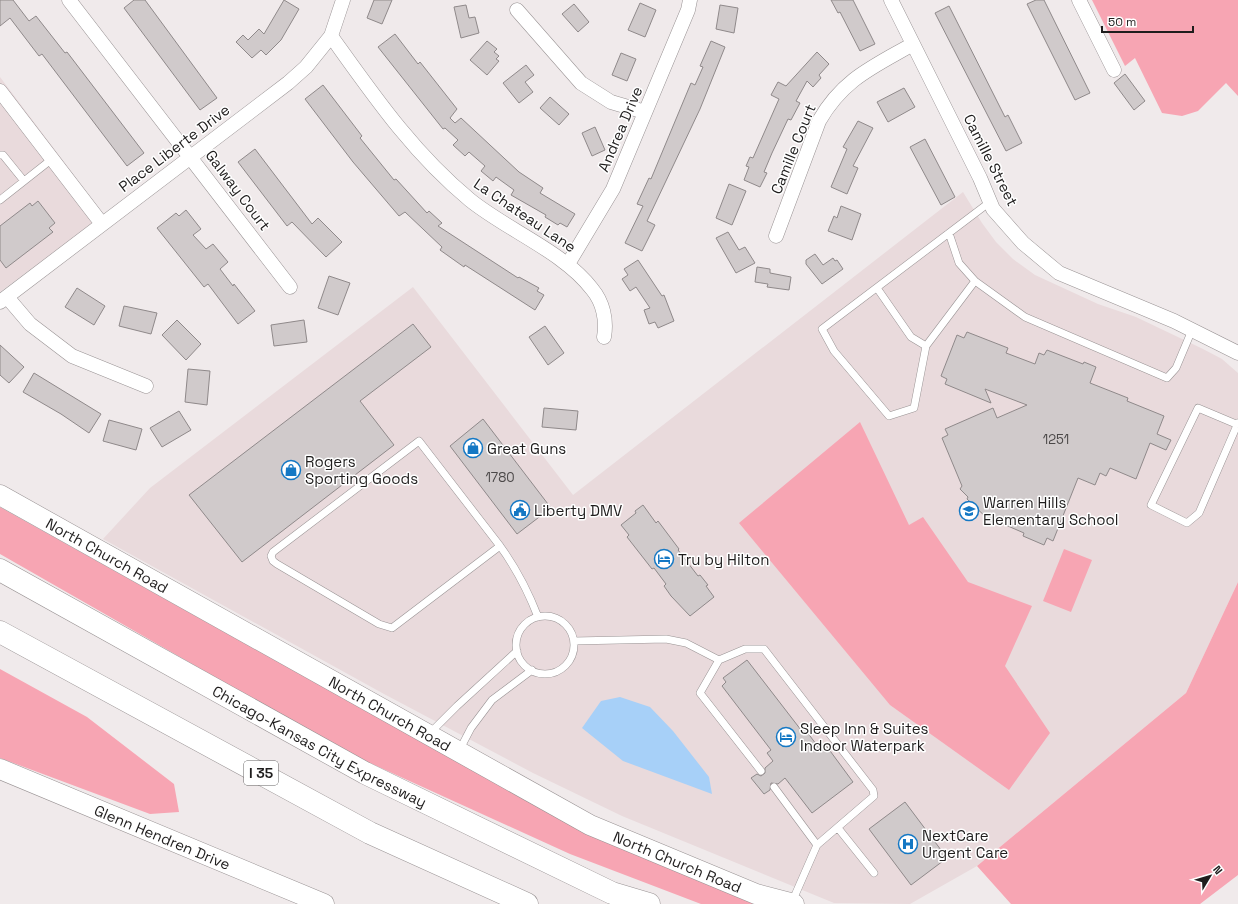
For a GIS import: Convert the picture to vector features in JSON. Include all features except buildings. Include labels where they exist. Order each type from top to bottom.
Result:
[{"type":"highway","name":"Chicago-Kansas City Expressway","points":[[3,570],[365,773],[612,893],[649,904]]},
{"type":"highway","name":"I 35","points":[[0,632],[370,833],[527,904]]},
{"type":"main road","name":"North Church Road","points":[[0,495],[590,824],[756,894],[793,904]]},
{"type":"main road","name":"Glenn Hendren Drive","points":[[0,769],[324,904]]},
{"type":"street","name":"Galway Court","points":[[69,0],[191,156],[290,287]]},
{"type":"street","name":"Place Liberte Drive","points":[[4,299],[288,83],[306,67],[331,36],[343,0]]},
{"type":"street","name":"Andrea Drive","points":[[568,264],[613,188],[688,10],[690,0]]},
{"type":"street","name":"Camille Street","points":[[891,0],[980,178],[993,209],[1023,243],[1059,273],[1192,330],[1238,353]]},
{"type":"street","points":[[1080,0],[1114,70]]},
{"type":"street","points":[[517,10],[581,83],[611,102],[645,112]]},
{"type":"street","name":"La Chateau Lane","points":[[331,36],[397,127],[440,174],[471,201],[503,224],[568,264],[580,275],[600,299],[606,324],[604,337]]},
{"type":"street","name":"Camille Court","points":[[776,236],[820,121],[828,106],[843,88],[856,77],[913,44]]},
{"type":"street","points":[[0,91],[102,224]]},
{"type":"street","points":[[4,299],[30,324],[72,356],[146,386]]},
{"type":"lane","points":[[0,155],[3,155],[24,181]]},
{"type":"lane","points":[[0,200],[52,159]]},
{"type":"lane","points":[[975,281],[926,346],[914,408],[889,416],[834,351],[822,330],[990,202]]},
{"type":"lane","points":[[949,233],[958,263],[975,281],[1025,317],[1167,378],[1176,368],[1192,330]]},
{"type":"lane","points":[[877,288],[911,337],[926,346]]},
{"type":"lane","points":[[1198,408],[1237,423],[1199,513],[1187,522],[1150,505],[1198,408]]},
{"type":"lane","points":[[500,546],[392,628],[379,624],[277,564],[272,561],[271,556],[274,552],[419,441],[500,546],[521,578],[538,617]]},
{"type":"lane","points":[[538,617],[552,617],[564,623],[572,634],[574,641],[572,655],[569,661],[559,671],[545,674],[532,670],[522,662],[517,651],[517,644],[521,630],[531,620],[538,617]]},
{"type":"lane","points":[[574,641],[666,639],[686,643],[719,660]]},
{"type":"lane","points":[[761,771],[700,693],[719,660],[745,649],[764,649],[873,790],[874,796],[817,845],[793,904]]},
{"type":"lane","points":[[429,735],[456,706],[517,651]]},
{"type":"lane","points":[[459,751],[471,728],[492,700],[532,670]]},
{"type":"lane","points":[[774,787],[817,845]]},
{"type":"lane","points":[[838,828],[874,873]]},
{"type":"shaded area","points":[[1092,0],[1238,0],[1238,96],[1226,83],[1198,111],[1182,116],[1162,113],[1135,58],[1125,66]]},
{"type":"shaded area","points":[[0,77],[104,215],[0,292]]},
{"type":"shaded area","points":[[963,192],[982,223],[996,242],[1013,259],[1035,275],[1098,304],[1136,317],[1203,349],[1222,359],[1238,373],[1238,582],[1186,693],[977,866],[910,904],[834,903],[622,816],[533,773],[384,694],[103,539],[150,488],[413,287],[573,495]]},
{"type":"shaded area","points":[[860,422],[909,525],[923,517],[968,582],[1032,606],[1005,666],[1050,733],[1009,790],[890,705],[739,523]]},
{"type":"shaded area","points":[[0,507],[551,814],[762,904],[701,904],[570,854],[348,753],[0,554]]},
{"type":"shaded area","points":[[1064,549],[1092,560],[1071,612],[1043,601]]},
{"type":"shaded area","points":[[1238,582],[1238,875],[1200,904],[1011,904],[977,866],[1186,693]]},
{"type":"shaded area","points":[[0,669],[87,717],[174,784],[179,812],[150,814],[0,758]]},
{"type":"water","points":[[620,697],[650,707],[673,731],[709,777],[712,794],[623,761],[582,728],[601,701]]},
{"type":"place","name":"Great Guns","points":[[473,448]]},
{"type":"place","name":"Rogers Sporting Goods","points":[[291,470]]},
{"type":"place","name":"Liberty DMV","points":[[520,510]]},
{"type":"place","name":"Warren Hills Elementary School","points":[[969,511]]},
{"type":"place","name":"Tru by Hilton","points":[[664,559]]},
{"type":"place","name":"Sleep Inn & Suites Indoor Waterpark","points":[[786,737]]},
{"type":"place","name":"NextCare Urgent Care","points":[[908,844]]}]
